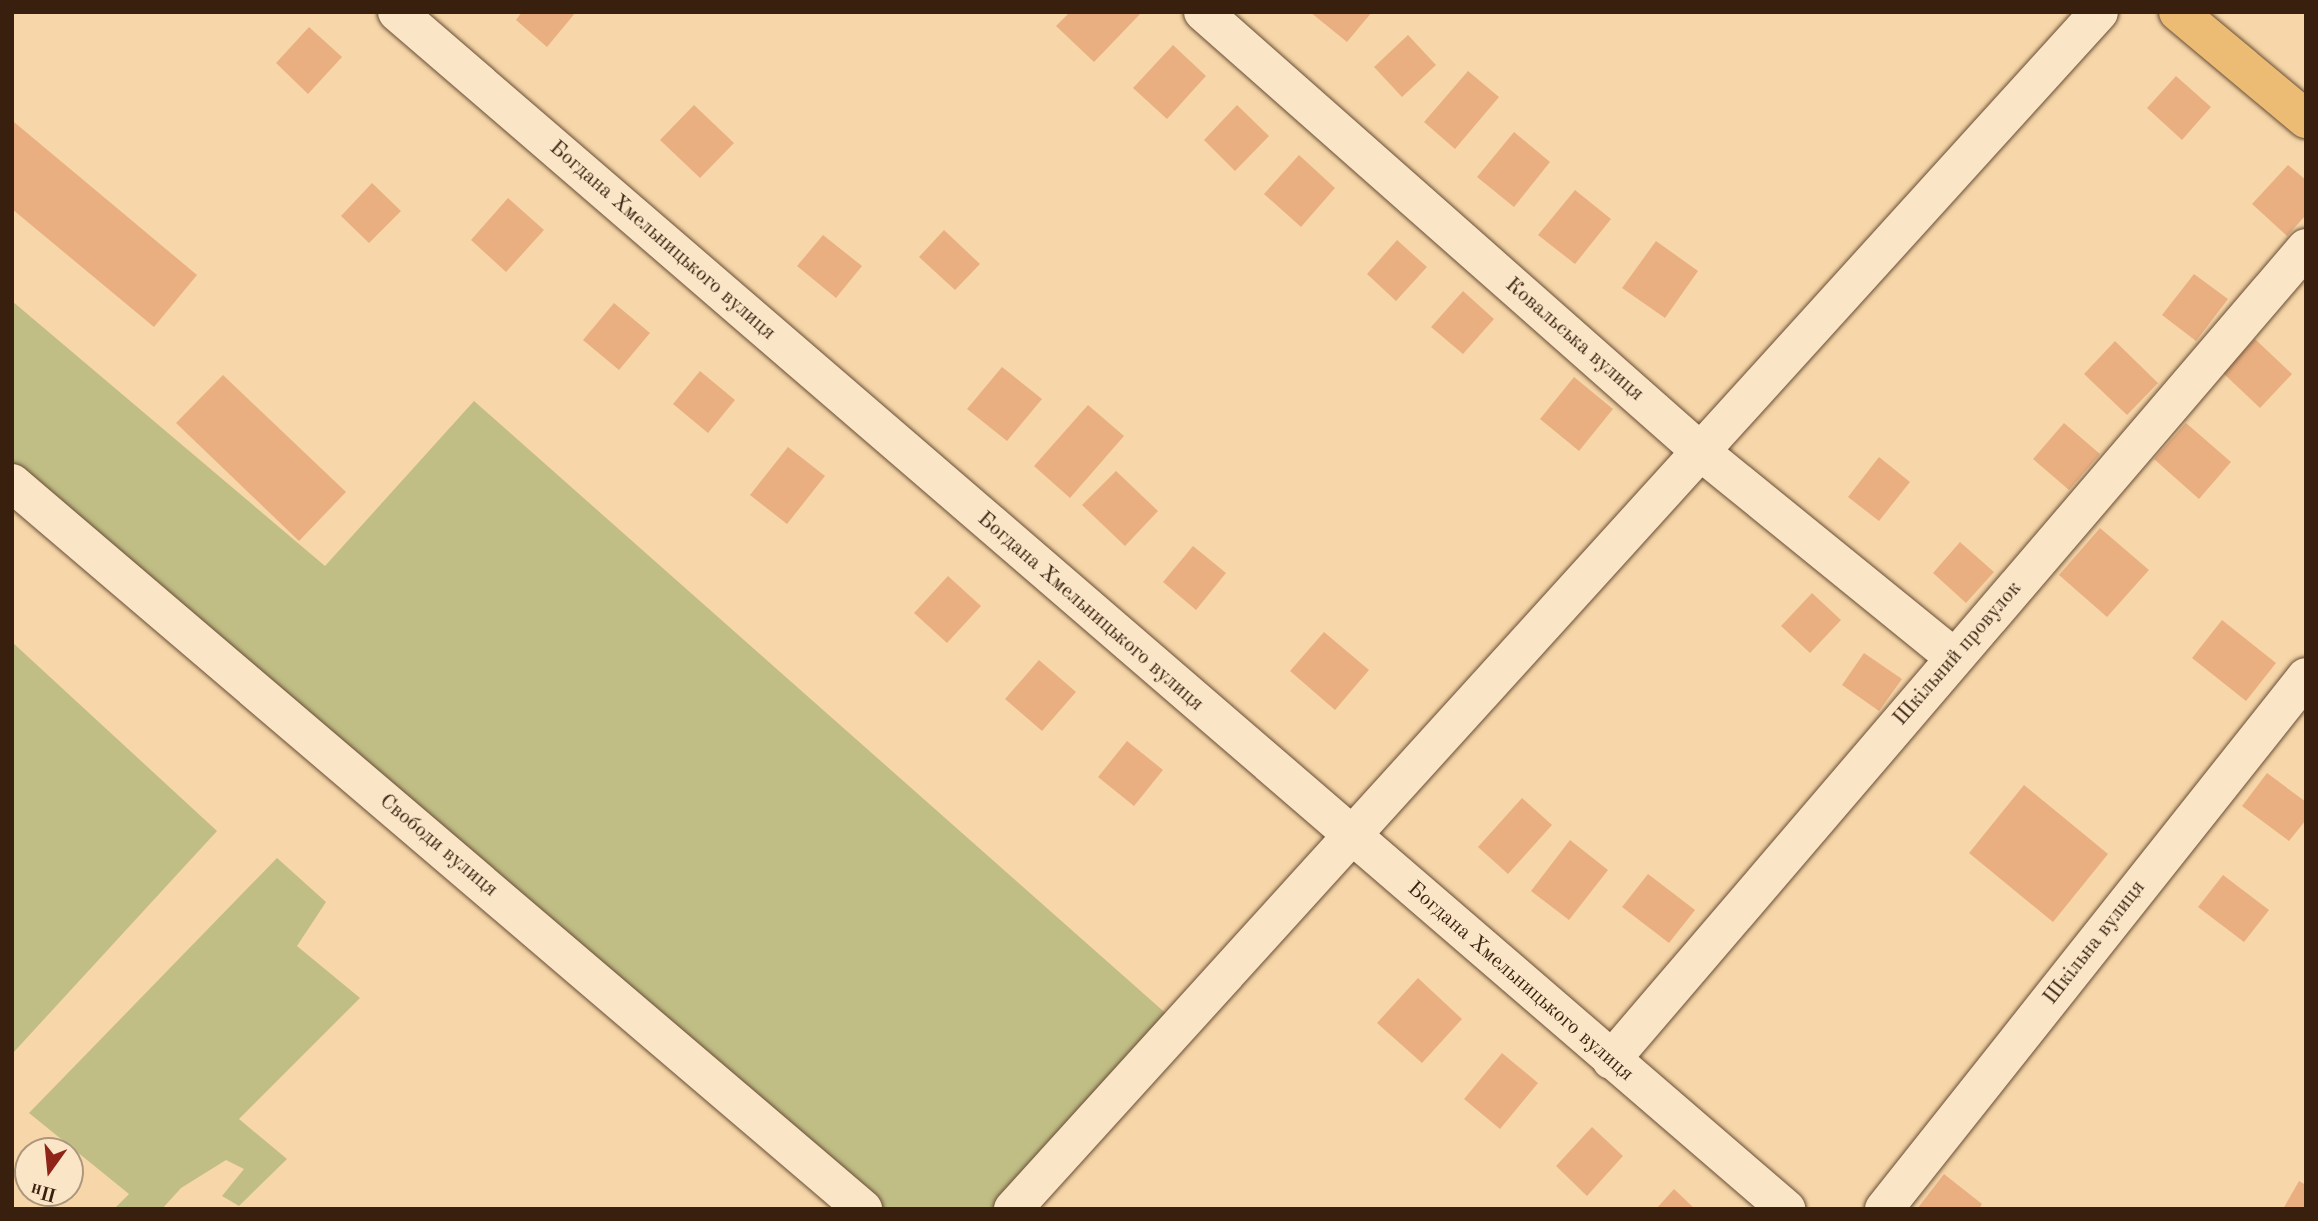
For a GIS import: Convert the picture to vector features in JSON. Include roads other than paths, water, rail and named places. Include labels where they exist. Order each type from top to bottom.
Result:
[{"type":"main road","points":[[2178,12],[2306,118]]},
{"type":"street","name":"Богдана Хмельницького вулиця","points":[[397,12],[1350,837],[1786,1209]]},
{"type":"street","name":"Ковальська вулиця","points":[[1203,12],[1700,451],[1955,658]]},
{"type":"street","points":[[1013,1209],[2098,12]]},
{"type":"street","name":"Шкільний провулок","points":[[1611,1060],[2306,248]]},
{"type":"street","name":"Свободи вулиця","points":[[12,484],[863,1209]]},
{"type":"street","name":"Шкільна вулиця","points":[[1884,1209],[2306,677]]}]
